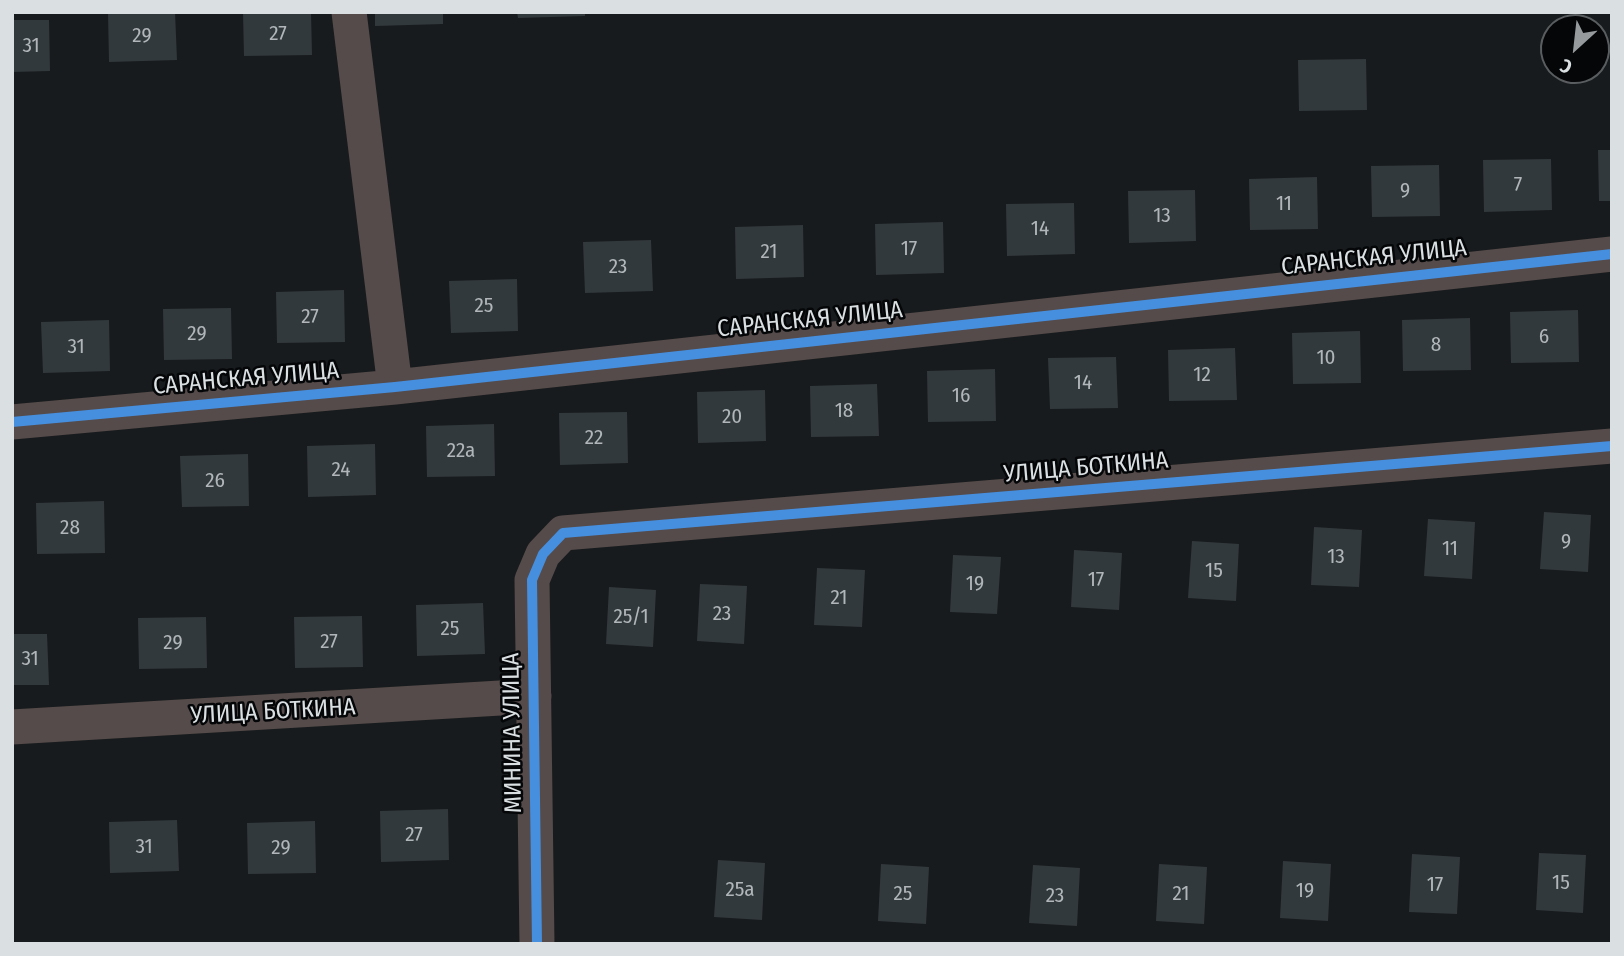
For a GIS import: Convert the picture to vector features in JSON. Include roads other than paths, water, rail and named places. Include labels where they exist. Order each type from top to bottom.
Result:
[{"type":"street","points":[[349,12],[395,387]]},
{"type":"street","name":"САРАНСКАЯ УЛИЦА","points":[[12,422],[395,387],[1612,254]]},
{"type":"street","name":"УЛИЦА БОТКИНА","points":[[563,533],[1612,446]]},
{"type":"street","name":"МИНИНА УЛИЦА","points":[[537,944],[532,580],[544,554],[563,533]]},
{"type":"street","name":"УЛИЦА БОТКИНА","points":[[12,727],[534,696]]}]
